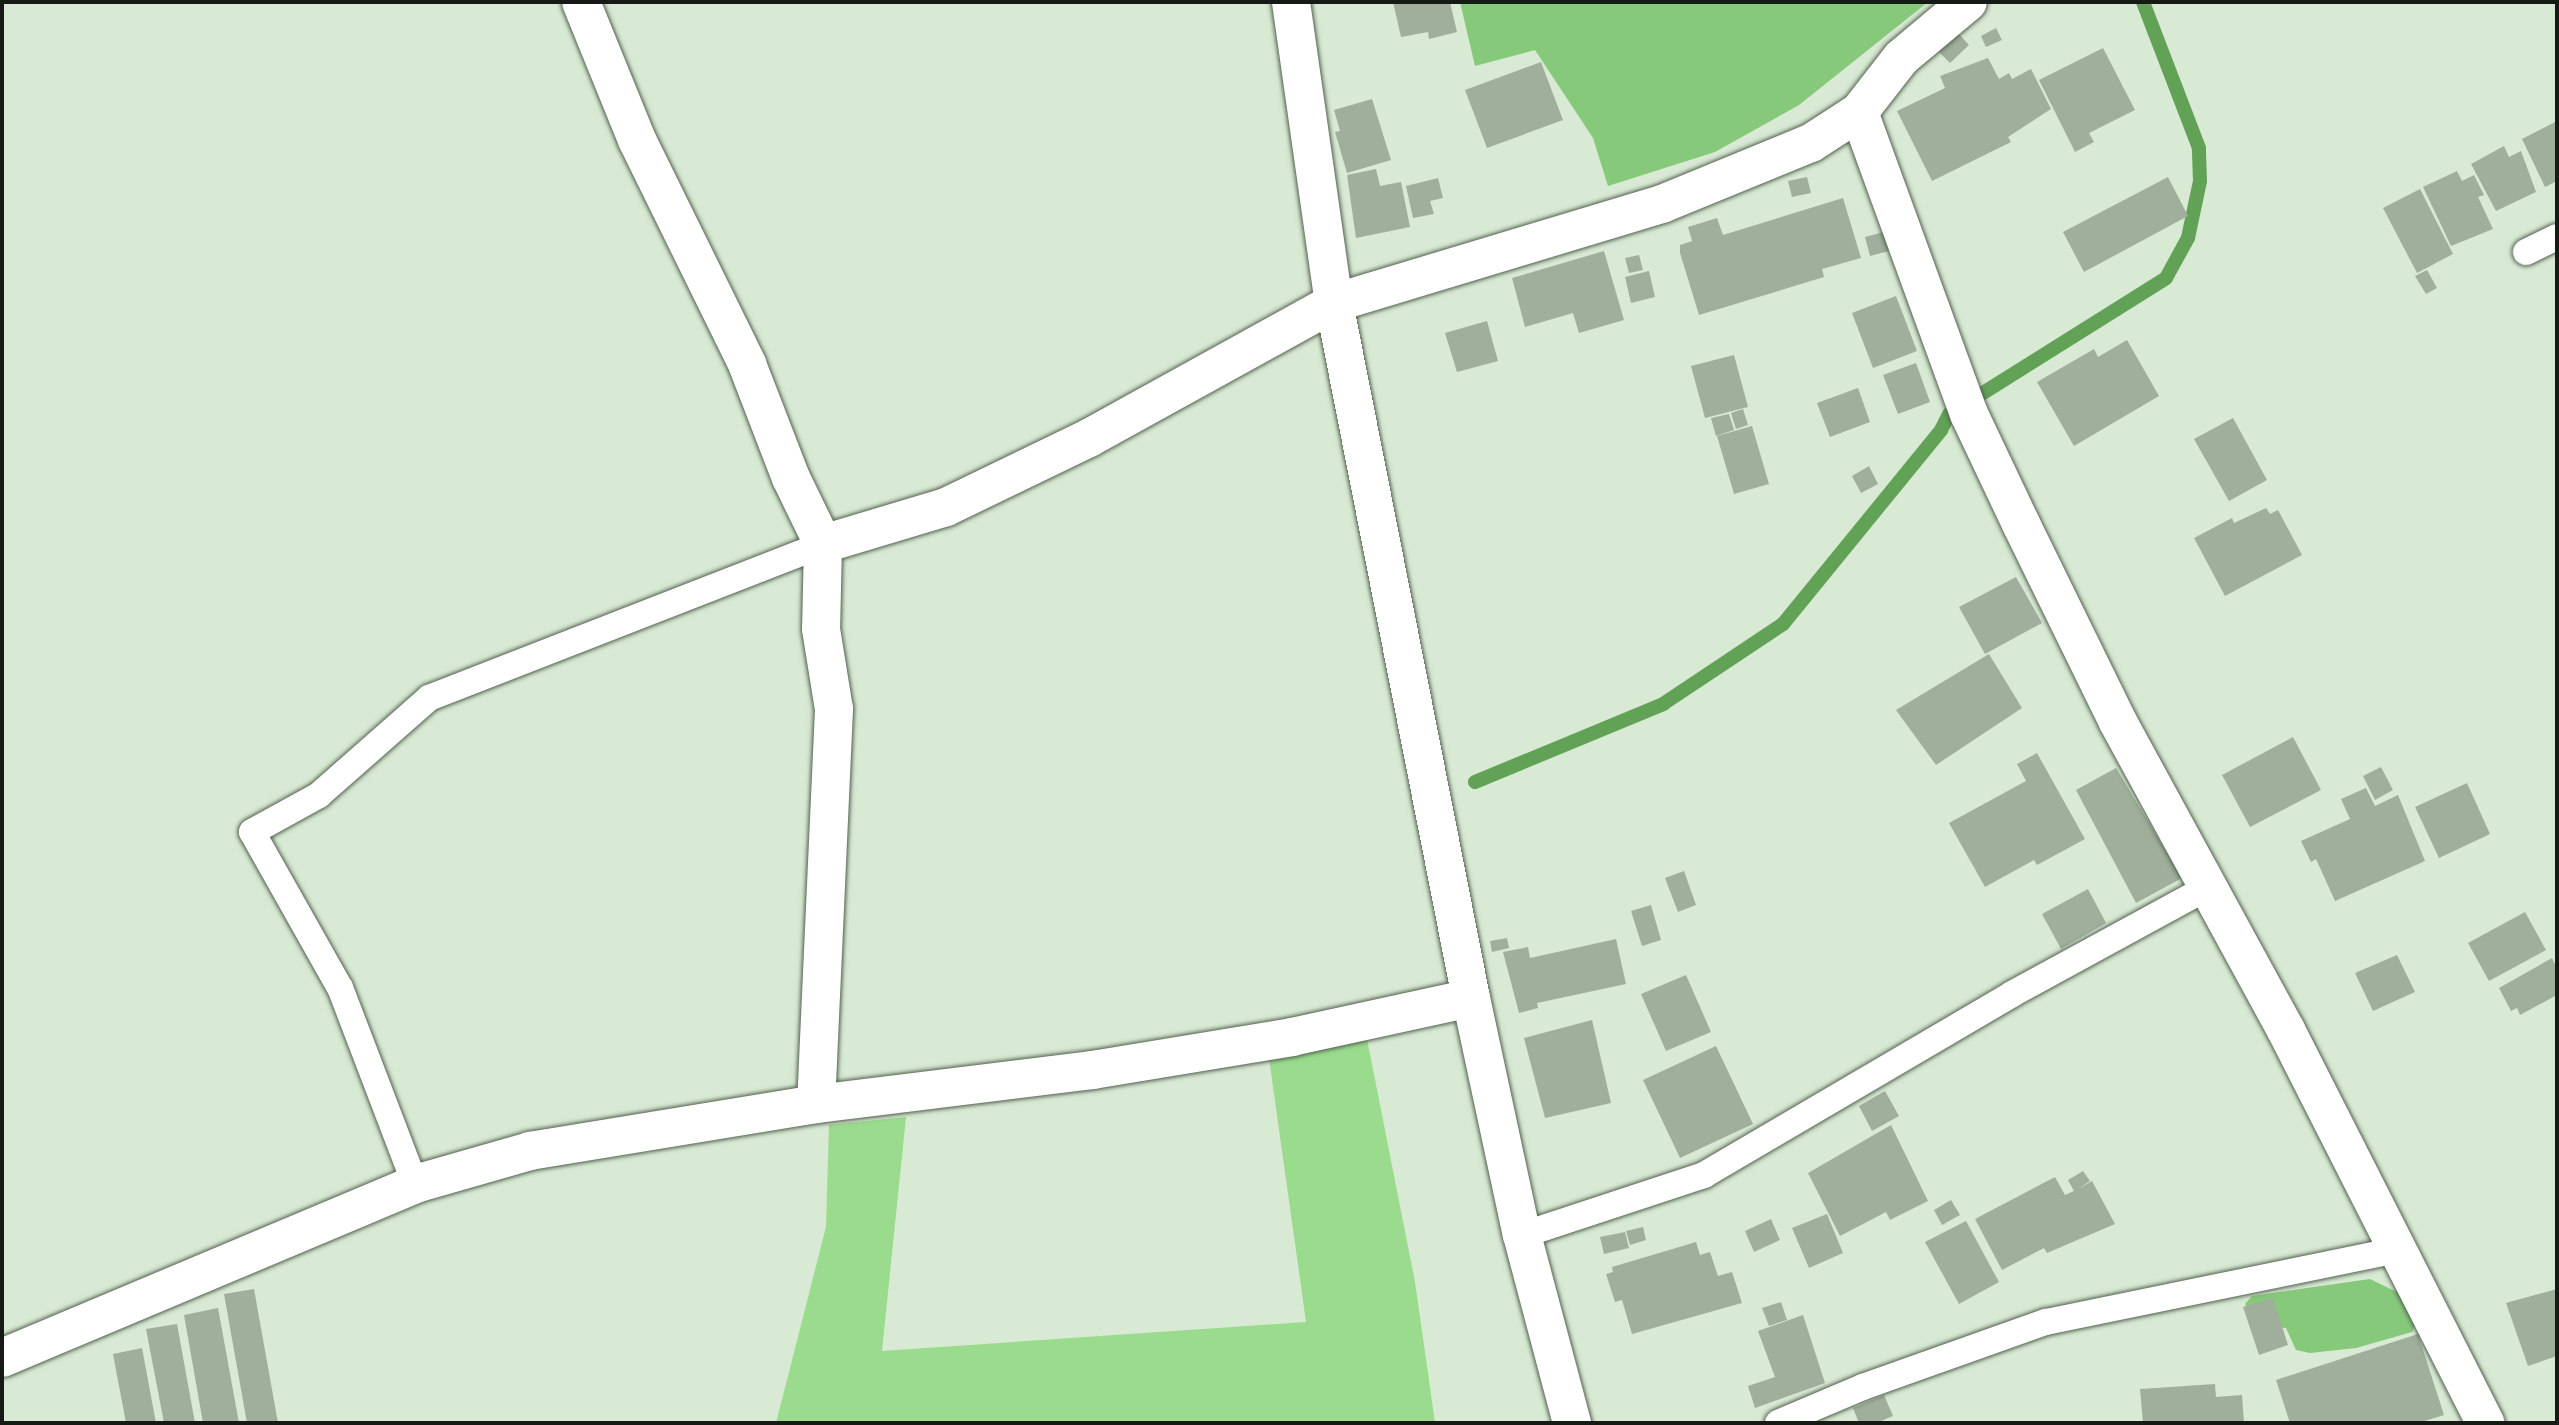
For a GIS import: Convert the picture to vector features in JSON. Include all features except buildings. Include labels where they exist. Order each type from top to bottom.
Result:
[{"type":"street","points":[[581,2],[637,140],[747,364],[791,478],[823,544],[821,629],[834,709],[816,1104]]},
{"type":"street","points":[[1291,2],[1334,303],[1471,998],[1522,1235],[1572,1423]]},
{"type":"street","points":[[823,544],[946,507],[1089,438],[1334,303],[1662,204],[1811,144],[1859,112],[1901,58],[1968,2]]},
{"type":"street","points":[[1859,112],[1969,414],[2118,722],[2210,886],[2485,1423]]},
{"type":"street","points":[[2,1358],[415,1184],[530,1151],[816,1104],[1106,1068],[1293,1037],[1471,998]]},
{"type":"lane","points":[[2526,253],[2557,237]]},
{"type":"lane","points":[[415,1184],[340,988],[251,832],[319,795],[429,698],[823,544]]},
{"type":"lane","points":[[1522,1235],[1704,1175],[2012,994],[2210,886]]},
{"type":"lane","points":[[1778,1423],[1863,1387],[2046,1322],[2397,1250]]},
{"type":"green space","points":[[1460,2],[1928,2],[1799,105],[1715,152],[1608,186],[1593,138],[1535,50],[1475,66]]},
{"type":"green space","points":[[1367,1039],[1415,1282],[1435,1423],[776,1423],[826,1227],[829,1125],[906,1117],[882,1351],[1306,1322],[1269,1058]]},
{"type":"green space","points":[[2370,1279],[2407,1297],[2417,1322],[2412,1332],[2356,1348],[2310,1353],[2296,1350],[2286,1328],[2265,1327],[2254,1321],[2245,1304],[2252,1296]]},
{"type":"waterway","points":[[1983,393],[2166,278],[2188,238],[2200,181],[2199,148],[2143,2]]},
{"type":"waterway","points":[[1475,782],[1663,704],[1783,624],[1941,430],[1949,414]]}]
